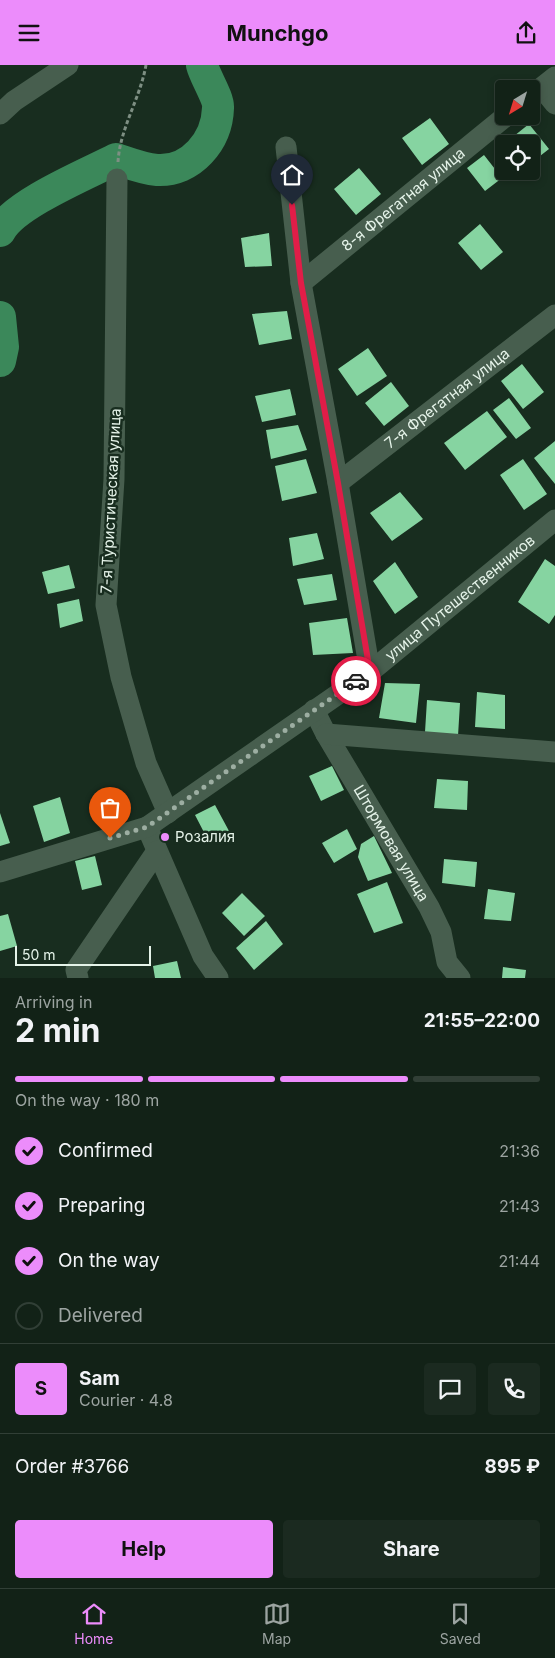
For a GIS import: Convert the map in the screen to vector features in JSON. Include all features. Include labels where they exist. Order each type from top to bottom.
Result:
[{"type":"street","points":[[0,114],[14,101],[68,65]]},
{"type":"street","points":[[543,87],[555,104]]},
{"type":"street","name":"8-я Фрегатная улица","points":[[301,283],[495,125]]},
{"type":"street","points":[[286,147],[301,283],[338,483],[370,672]]},
{"type":"street","name":"7-я Туристическая улица","points":[[117,179],[114,479],[106,605],[126,694],[146,763],[168,813]]},
{"type":"street","name":"7-я Фрегатная улица","points":[[338,483],[555,315]]},
{"type":"street","name":"улица Путешественников","points":[[0,872],[147,827],[370,672],[555,520]]},
{"type":"street","name":"Штормовая улица","points":[[314,710],[326,734],[429,907],[441,932],[447,962],[460,978]]},
{"type":"street","points":[[326,734],[555,752]]},
{"type":"street","points":[[147,827],[203,956],[218,978]]},
{"type":"street","points":[[77,974],[157,851]]},
{"type":"street","points":[[203,956],[206,978]]},
{"type":"path","points":[[119,143],[144,80],[146,65]]},
{"type":"building","points":[[430,118],[449,144],[422,165],[402,138]]},
{"type":"building","points":[[530,125],[538,135],[515,135]]},
{"type":"building","points":[[540,138],[549,149],[540,156]]},
{"type":"building","points":[[484,155],[495,169],[495,180],[499,180],[485,191],[467,168]]},
{"type":"building","points":[[359,168],[381,194],[356,215],[334,189]]},
{"type":"building","points":[[480,224],[503,252],[481,270],[458,243]]},
{"type":"building","points":[[269,233],[272,266],[245,267],[241,238]]},
{"type":"building","points":[[287,311],[292,339],[259,345],[252,314]]},
{"type":"building","points":[[368,348],[387,376],[357,396],[338,369]]},
{"type":"building","points":[[522,364],[544,392],[523,409],[501,381]]},
{"type":"building","points":[[391,382],[409,406],[384,426],[365,403]]},
{"type":"building","points":[[290,389],[296,415],[262,422],[255,396]]},
{"type":"building","points":[[509,398],[531,428],[516,439],[493,410]]},
{"type":"building","points":[[487,411],[507,437],[465,470],[444,443]]},
{"type":"building","points":[[298,425],[307,450],[271,459],[266,430]]},
{"type":"building","points":[[555,441],[555,484],[534,458]]},
{"type":"building","points":[[306,459],[317,493],[282,501],[275,466]]},
{"type":"building","points":[[523,459],[547,494],[524,510],[500,475]]},
{"type":"building","points":[[400,492],[423,519],[392,541],[370,513]]},
{"type":"building","points":[[317,533],[324,559],[293,566],[289,538]]},
{"type":"building","points":[[545,559],[555,566],[555,615],[549,624],[518,602]]},
{"type":"building","points":[[395,562],[418,597],[395,614],[373,581]]},
{"type":"building","points":[[69,565],[75,588],[48,594],[42,572]]},
{"type":"building","points":[[332,574],[337,600],[304,605],[297,579]]},
{"type":"building","points":[[79,599],[83,621],[60,628],[57,604]]},
{"type":"building","points":[[347,618],[353,653],[313,655],[309,623]]},
{"type":"building","points":[[385,683],[420,684],[416,723],[379,718]]},
{"type":"building","points":[[477,692],[505,695],[505,729],[475,727]]},
{"type":"building","points":[[427,700],[460,703],[458,736],[425,732]]},
{"type":"building","points":[[332,766],[344,790],[321,801],[309,776]]},
{"type":"building","points":[[437,779],[468,781],[467,810],[434,808]]},
{"type":"building","points":[[60,797],[70,833],[44,842],[33,806]]},
{"type":"building","points":[[215,805],[229,831],[209,842],[195,815]]},
{"type":"building","points":[[0,813],[10,843],[0,846]]},
{"type":"building","points":[[347,829],[357,849],[334,863],[322,843]]},
{"type":"building","points":[[374,836],[392,873],[368,881],[358,857],[361,844]]},
{"type":"building","points":[[95,856],[102,885],[82,890],[75,861]]},
{"type":"building","points":[[444,859],[477,862],[475,887],[442,883]]},
{"type":"building","points":[[387,882],[403,923],[374,933],[357,894]]},
{"type":"building","points":[[488,889],[515,893],[511,921],[484,919]]},
{"type":"building","points":[[242,893],[265,916],[244,936],[222,913]]},
{"type":"building","points":[[8,914],[17,946],[0,951],[0,916]]},
{"type":"building","points":[[266,921],[283,944],[254,970],[236,948]]},
{"type":"building","points":[[177,961],[181,978],[155,978],[153,966]]},
{"type":"building","points":[[503,967],[526,970],[525,978],[502,978]]},
{"type":"waterway","points":[[0,231],[20,210],[35,200],[116,159],[157,170],[181,166],[191,160],[200,152],[213,132],[218,108],[202,65]]},
{"type":"waterway","points":[[0,317],[3,347],[0,361]]},
{"type":"way so far","points":[[110,838],[147,827],[356,681]]},
{"type":"place","name":"Розалия","points":[[165,837]]},
{"type":"route","points":[[292,205],[301,283],[338,483],[370,672],[356,681]]}]
